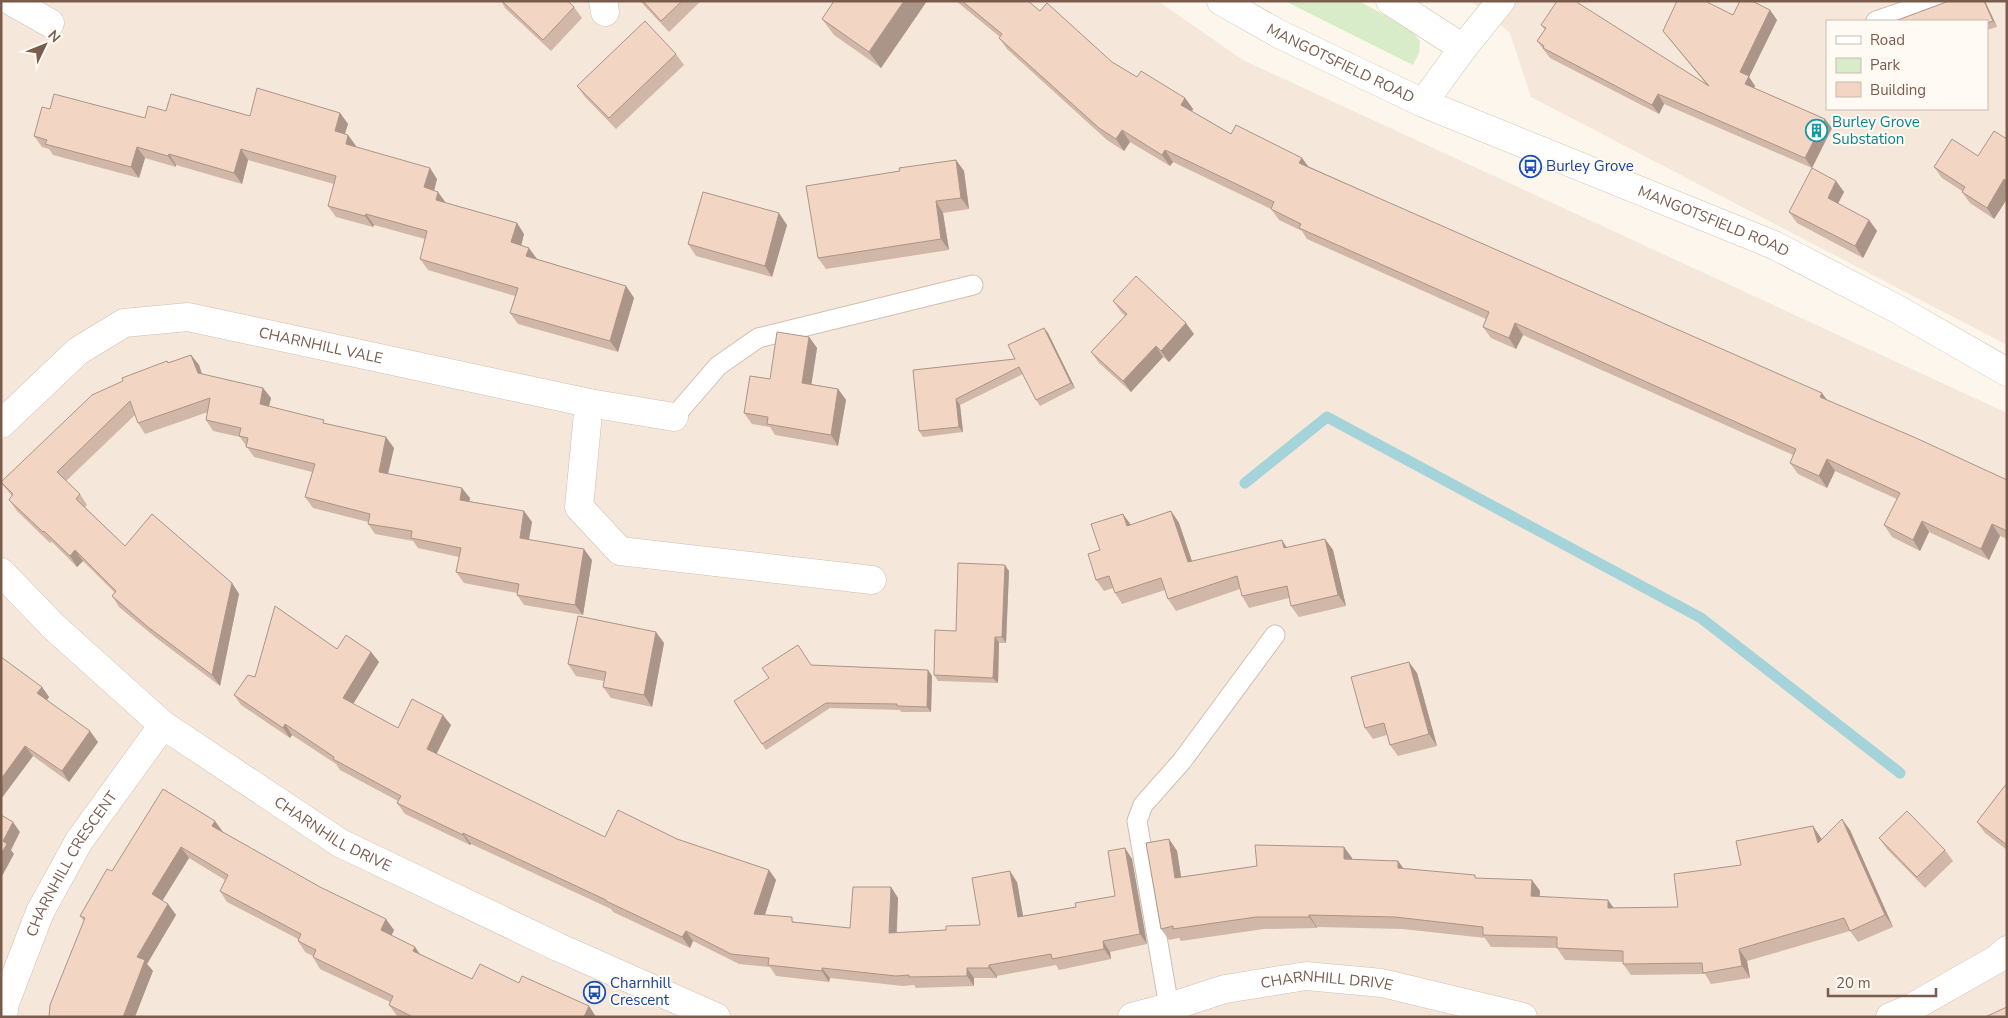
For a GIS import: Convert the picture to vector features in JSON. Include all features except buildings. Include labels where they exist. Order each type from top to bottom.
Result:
[{"type":"street","points":[[10,1],[50,23]]},
{"type":"street","name":"MANGOTSFIELD ROAD","points":[[1221,1],[1279,34],[1423,103],[1774,245],[1897,309],[2007,372]]},
{"type":"street","points":[[1390,1],[1463,48]]},
{"type":"street","points":[[1423,103],[1463,48],[1501,1]]},
{"type":"street","name":"CHARNHILL VALE","points":[[1,424],[78,351],[124,323],[188,317],[589,403],[674,417]]},
{"type":"street","points":[[589,403],[579,507],[620,551],[872,580]]},
{"type":"street","name":"CHARNHILL DRIVE","points":[[1,572],[54,627],[163,725],[340,843],[558,947],[716,1017]]},
{"type":"street","name":"CHARNHILL CRESCENT","points":[[3,1017],[5,1003],[44,904],[79,841],[163,725]]},
{"type":"street","points":[[1890,1017],[1911,1008],[1997,959],[2007,950]]},
{"type":"street","name":"CHARNHILL DRIVE","points":[[1132,1017],[1225,989],[1306,976],[1382,983],[1523,1017]]},
{"type":"lane","points":[[1879,20],[1935,1]]},
{"type":"lane","points":[[674,417],[718,366],[758,338],[973,285]]},
{"type":"lane","points":[[1169,1007],[1137,821],[1143,805],[1182,761],[1275,635]]},
{"type":"shaded area","points":[[1,1],[1158,1],[1243,60],[2007,413],[2007,1017],[1,1017]]},
{"type":"shaded area","points":[[1471,1],[2007,1],[2007,345],[1531,97],[1510,33]]},
{"type":"green space","points":[[1285,1],[1359,1],[1411,30],[1420,41],[1419,53],[1413,65]]},
{"type":"waterway","points":[[1245,483],[1327,417],[1701,618],[1900,773]]},
{"type":"place","name":"Burley Grove Substation","points":[[1816,131]]},
{"type":"place","name":"Burley Grove","points":[[1530,166]]},
{"type":"place","name":"Charnhill Crescent","points":[[594,992]]}]
